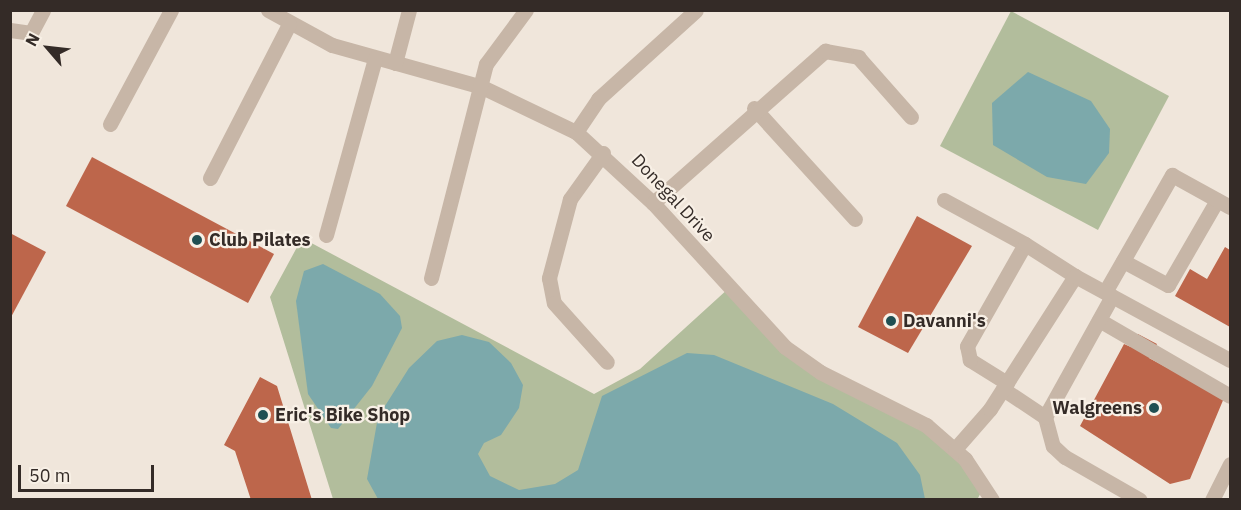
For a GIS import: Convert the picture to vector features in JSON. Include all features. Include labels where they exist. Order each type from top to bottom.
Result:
[{"type":"street","points":[[10,30],[31,33],[43,10]]},
{"type":"street","points":[[110,124],[171,10]]},
{"type":"street","name":"Donegal Drive","points":[[268,10],[290,24],[375,58],[482,87],[576,132],[603,153],[653,203],[785,347],[820,372],[907,413],[955,449],[992,500]]},
{"type":"street","points":[[395,63],[409,10]]},
{"type":"street","points":[[431,278],[482,87],[486,64],[526,10]]},
{"type":"street","points":[[576,132],[598,99],[696,10]]},
{"type":"street","points":[[210,178],[290,24]]},
{"type":"street","points":[[653,203],[754,108],[813,57],[837,49],[866,64],[911,117]]},
{"type":"street","points":[[326,235],[375,58]]},
{"type":"street","points":[[754,108],[855,219]]},
{"type":"street","points":[[603,153],[570,199],[549,278],[554,303],[607,362]]},
{"type":"street","points":[[1045,417],[1099,320],[1123,261],[1172,175],[1224,203],[1168,285],[1123,261]]},
{"type":"street","points":[[944,200],[1024,243],[1075,276],[1230,360]]},
{"type":"street","points":[[1024,243],[967,346],[970,360],[1045,417],[1053,446],[1065,458],[1140,500]]},
{"type":"street","points":[[955,449],[1005,386],[1075,276]]},
{"type":"street","points":[[1099,320],[1230,396]]},
{"type":"street","points":[[1212,500],[1230,464]]},
{"type":"green space","points":[[1011,11],[1169,96],[1098,230],[940,146]]},
{"type":"green space","points":[[302,238],[594,394],[640,369],[729,288],[785,347],[907,413],[985,485],[977,500],[333,499],[270,297]]},
{"type":"water","points":[[1028,72],[1091,101],[1110,129],[1109,153],[1086,184],[1047,177],[993,145],[992,103]]},
{"type":"water","points":[[323,264],[380,294],[400,316],[402,328],[372,386],[338,429],[331,428],[308,394],[296,301],[304,271]]},
{"type":"water","points":[[462,335],[489,342],[511,363],[523,385],[519,408],[501,435],[484,443],[478,454],[490,476],[519,490],[555,484],[578,470],[602,396],[687,353],[714,355],[833,404],[897,443],[920,475],[925,499],[378,499],[367,479],[378,417],[409,368],[437,341]]},
{"type":"building","points":[[92,157],[274,254],[248,303],[66,206]]},
{"type":"building","points":[[917,216],[972,246],[908,353],[858,327]]},
{"type":"building","points":[[10,233],[46,252],[10,319]]},
{"type":"building","points":[[1225,247],[1230,250],[1230,327],[1175,296],[1190,269],[1207,279]]},
{"type":"building","name":"Walgreens","points":[[1138,334],[1157,344],[1149,358],[1224,398],[1190,479],[1170,484],[1080,426],[1124,344],[1131,347]]},
{"type":"building","name":"Eric's Bike Shop","points":[[260,377],[277,386],[312,500],[251,500],[235,451],[224,445]]},
{"type":"place","name":"Club Pilates","points":[[197,240]]},
{"type":"place","name":"Davanni's","points":[[891,321]]},
{"type":"place","name":"Walgreens","points":[[1154,408]]},
{"type":"place","name":"Eric's Bike Shop","points":[[263,415]]}]
